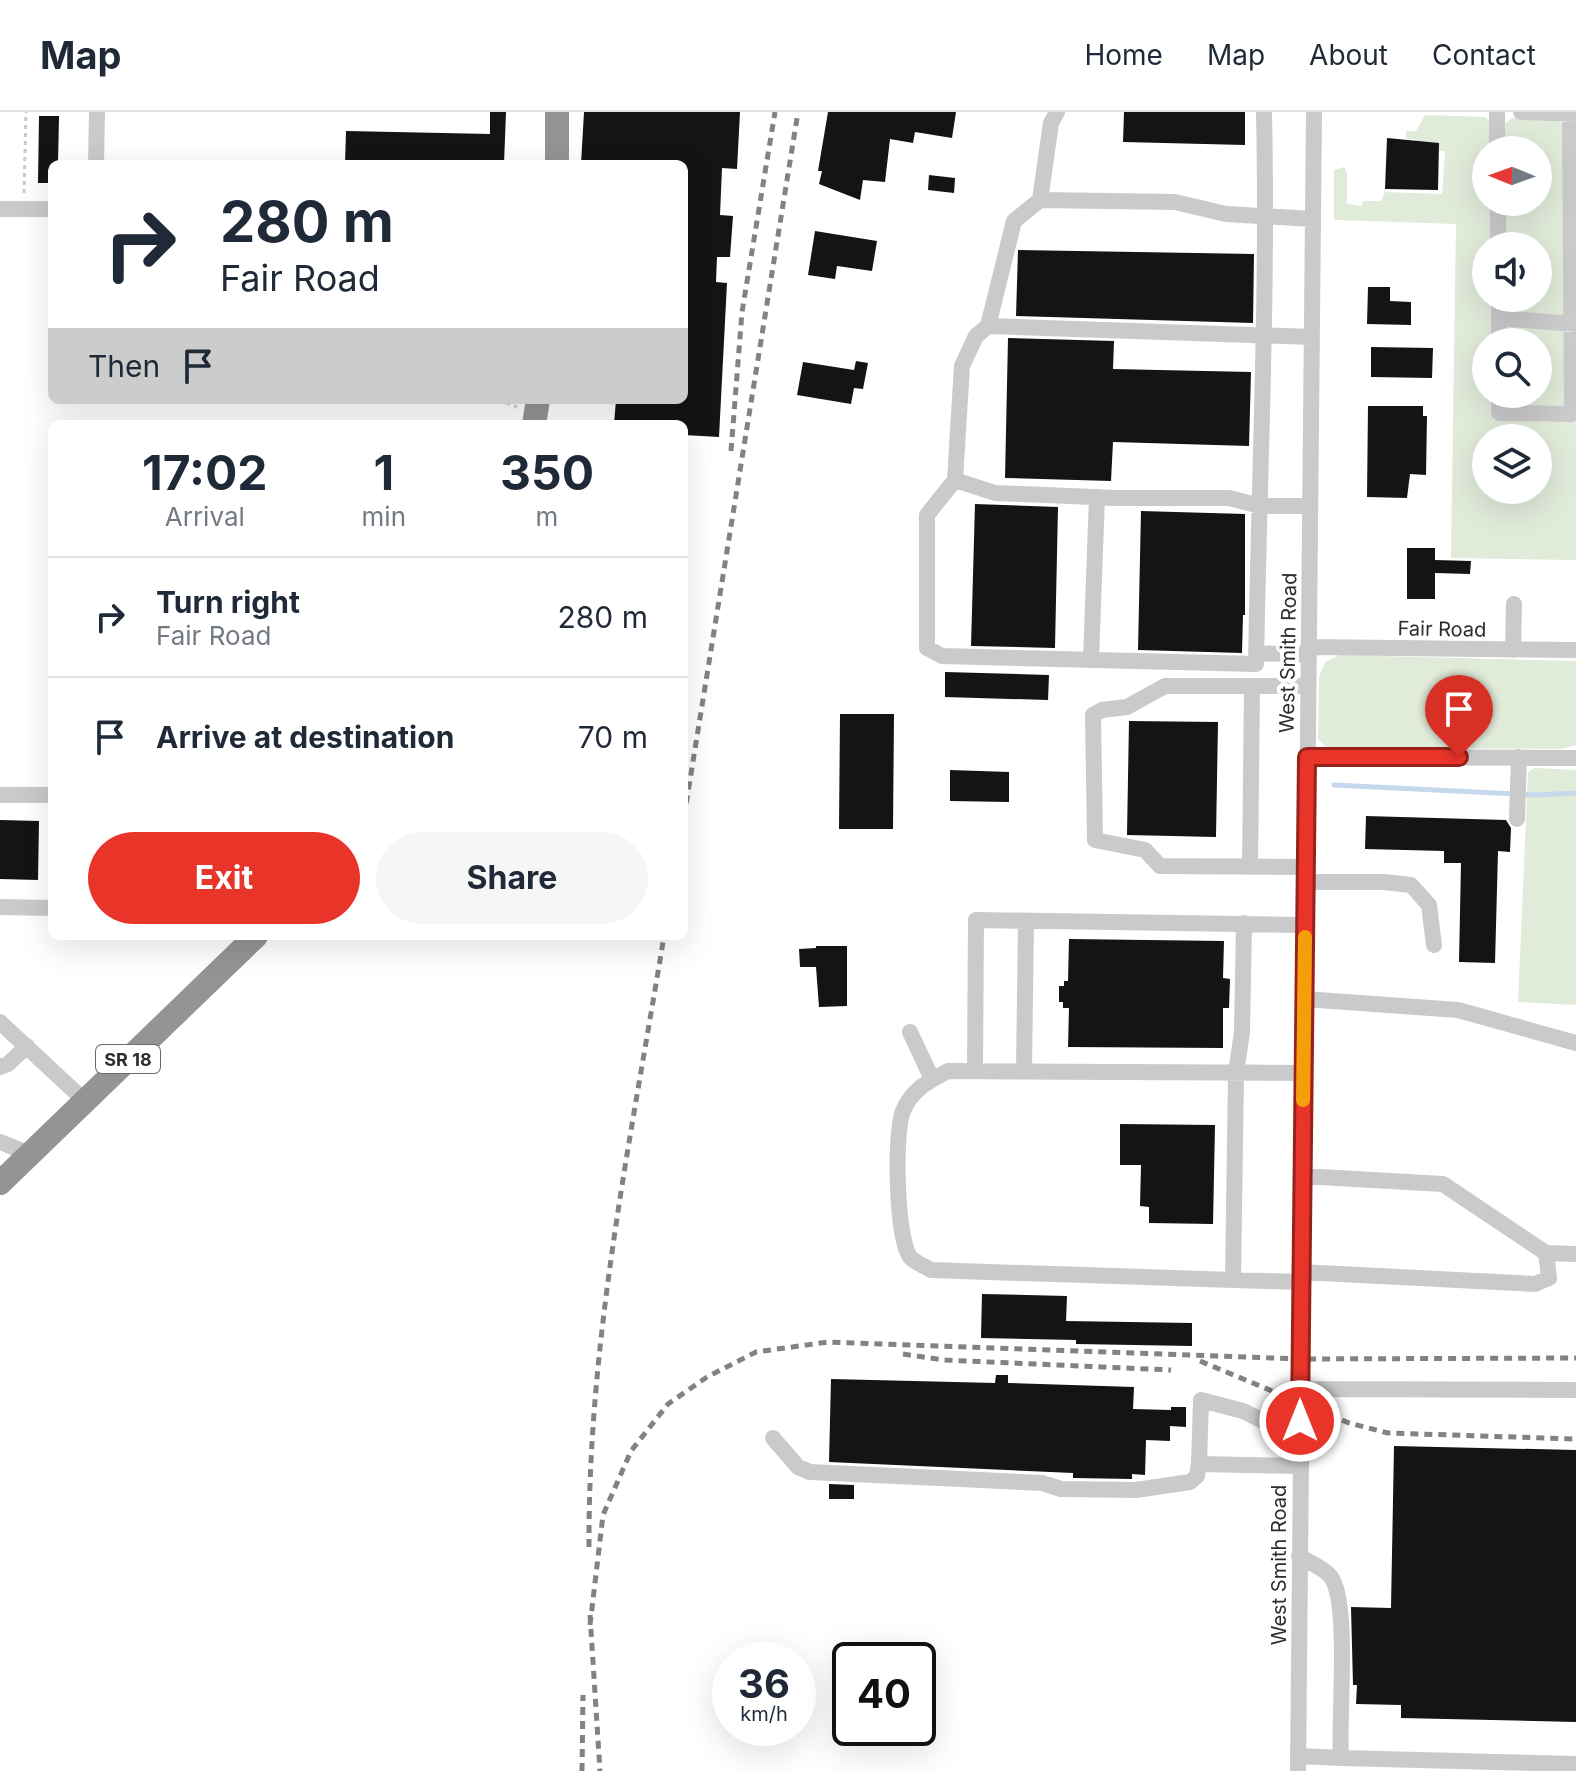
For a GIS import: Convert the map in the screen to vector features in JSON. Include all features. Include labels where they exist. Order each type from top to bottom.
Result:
[{"type":"highway","points":[[557,112],[557,160]]},
{"type":"highway","name":"SR 18","points":[[0,1183],[247,940]]},
{"type":"street","points":[[96,160],[97,112]]},
{"type":"street","points":[[1040,200],[1051,123],[1057,112]]},
{"type":"street","points":[[1264,112],[1266,218],[1256,664],[942,656],[927,648],[927,515],[955,480],[962,366],[976,336],[988,326],[1014,221],[1040,200],[1175,202],[1226,214],[1266,218],[1313,219]]},
{"type":"street","name":"West Smith Road","points":[[1298,1764],[1314,112]]},
{"type":"street","points":[[1497,112],[1497,136]]},
{"type":"street","points":[[1499,408],[1499,413],[1572,414],[1572,114],[1521,112]]},
{"type":"street","points":[[0,209],[48,209]]},
{"type":"street","points":[[1506,312],[1511,319],[1574,324]]},
{"type":"street","points":[[988,326],[1312,337]]},
{"type":"street","points":[[955,480],[995,493],[1229,498],[1260,506],[1310,506]]},
{"type":"street","points":[[1091,660],[1097,497]]},
{"type":"street","points":[[1513,650],[1514,604]]},
{"type":"street","name":"Fair Road","points":[[1256,653],[1576,650]]},
{"type":"street","points":[[1307,686],[1165,686],[1127,707],[1102,710],[1093,715],[1095,840],[1145,850],[1160,866],[1250,867],[1411,885],[1429,905],[1434,945]]},
{"type":"street","points":[[1250,867],[1252,686]]},
{"type":"street","points":[[1307,757],[1576,758]]},
{"type":"street","points":[[1517,819],[1519,757]]},
{"type":"street","points":[[0,795],[48,795]]},
{"type":"street","points":[[0,907],[48,908]]},
{"type":"street","points":[[975,1070],[976,920],[1305,925]]},
{"type":"street","points":[[1024,1070],[1026,921]]},
{"type":"street","points":[[1233,1280],[1236,1073],[1242,1032],[1244,923]]},
{"type":"street","points":[[1304,999],[1458,1010],[1576,1043]]},
{"type":"street","points":[[0,1022],[85,1101]]},
{"type":"street","points":[[910,1032],[932,1079]]},
{"type":"street","points":[[0,1067],[8,1064],[27,1046]]},
{"type":"street","points":[[1303,1073],[948,1071],[919,1086],[904,1109],[897,1133],[902,1238],[911,1258],[931,1270],[1233,1280],[1301,1277],[1535,1284],[1549,1278],[1546,1253]]},
{"type":"street","points":[[0,1142],[30,1154]]},
{"type":"street","points":[[1302,1176],[1443,1184],[1546,1253],[1576,1254]]},
{"type":"street","points":[[1300,1389],[1576,1390]]},
{"type":"street","points":[[773,1438],[798,1467],[810,1472],[1042,1483],[1061,1489],[1136,1490],[1190,1482],[1197,1476],[1201,1400],[1243,1411],[1300,1439]]},
{"type":"street","points":[[1199,1464],[1300,1466]]},
{"type":"street","points":[[1299,1556],[1330,1576],[1336,1589],[1341,1618],[1341,1758]]},
{"type":"street","points":[[1298,1764],[1341,1758],[1576,1764]]},
{"type":"path","points":[[24,209],[26,112]]},
{"type":"green space","points":[[1425,115],[1485,117],[1489,121],[1490,136],[1472,136],[1472,216],[1492,216],[1492,232],[1472,232],[1472,312],[1492,312],[1492,328],[1472,328],[1472,408],[1493,408],[1493,420],[1576,422],[1576,560],[1451,558],[1456,224],[1334,220],[1334,170],[1344,167],[1347,173],[1347,204],[1361,206],[1363,201],[1381,201],[1385,192],[1442,194],[1445,151],[1439,151],[1439,143],[1406,139],[1406,131],[1416,131]]},
{"type":"green space","points":[[1512,118],[1557,120],[1563,125],[1566,308],[1563,316],[1511,312],[1552,312],[1552,232],[1503,232],[1503,216],[1552,216],[1552,136],[1503,136],[1503,125]]},
{"type":"green space","points":[[1507,322],[1566,328],[1567,407],[1552,407],[1552,328],[1506,328]]},
{"type":"green space","points":[[1339,655],[1576,661],[1576,745],[1562,749],[1327,748],[1318,739],[1319,677],[1325,662]]},
{"type":"green space","points":[[1535,768],[1576,770],[1576,1005],[1518,1002],[1528,772]]},
{"type":"building","points":[[490,112],[506,112],[504,160],[345,160],[346,131],[490,134]]},
{"type":"building","points":[[584,112],[740,112],[737,169],[722,168],[720,215],[733,216],[730,257],[717,257],[716,282],[727,283],[719,437],[688,435],[688,420],[614,420],[616,404],[688,404],[688,160],[581,160]]},
{"type":"building","points":[[828,112],[956,112],[952,138],[915,132],[913,143],[890,139],[885,182],[863,180],[860,200],[819,184],[822,171],[818,171]]},
{"type":"building","points":[[1124,112],[1245,112],[1245,145],[1123,142]]},
{"type":"building","points":[[39,116],[59,116],[58,160],[48,160],[48,183],[38,183]]},
{"type":"building","points":[[1387,138],[1439,143],[1438,190],[1385,189]]},
{"type":"building","points":[[929,175],[955,178],[954,193],[928,190]]},
{"type":"building","points":[[815,231],[877,241],[872,271],[837,266],[835,279],[808,275]]},
{"type":"building","points":[[1018,250],[1254,254],[1253,323],[1016,316]]},
{"type":"building","points":[[1368,287],[1390,287],[1390,301],[1411,302],[1411,325],[1367,324]]},
{"type":"building","points":[[1008,338],[1114,341],[1113,369],[1251,372],[1249,446],[1113,442],[1111,481],[1005,478]]},
{"type":"building","points":[[1371,347],[1433,348],[1432,378],[1371,377]]},
{"type":"building","points":[[856,361],[868,363],[863,389],[854,388],[851,404],[797,395],[803,362],[854,370]]},
{"type":"building","points":[[1368,406],[1423,406],[1423,416],[1427,416],[1426,475],[1410,474],[1407,498],[1367,497]]},
{"type":"building","points":[[975,504],[1058,507],[1055,648],[971,646]]},
{"type":"building","points":[[1141,511],[1245,514],[1242,653],[1138,650]]},
{"type":"building","points":[[1407,548],[1435,548],[1435,560],[1471,561],[1470,574],[1435,573],[1435,599],[1407,599]]},
{"type":"building","points":[[945,672],[1049,675],[1048,700],[945,697]]},
{"type":"building","points":[[840,714],[894,714],[893,829],[839,829]]},
{"type":"building","points":[[1129,721],[1218,722],[1216,837],[1127,835]]},
{"type":"building","points":[[950,770],[1009,772],[1009,802],[950,801]]},
{"type":"building","points":[[1366,816],[1506,820],[1511,828],[1510,852],[1498,851],[1495,963],[1459,962],[1461,863],[1444,863],[1444,851],[1365,849]]},
{"type":"building","points":[[0,820],[39,821],[38,880],[0,879]]},
{"type":"building","points":[[1069,939],[1224,941],[1223,978],[1230,979],[1229,1008],[1223,1008],[1223,1048],[1068,1047],[1069,1008],[1063,1008],[1063,1002],[1059,1002],[1059,986],[1064,986],[1064,981],[1068,981]]},
{"type":"building","points":[[847,946],[847,1006],[819,1007],[816,967],[800,967],[799,949]]},
{"type":"building","points":[[1120,1124],[1215,1125],[1213,1224],[1149,1223],[1149,1207],[1140,1206],[1141,1165],[1120,1165]]},
{"type":"building","points":[[982,1294],[1067,1296],[1066,1321],[1192,1323],[1192,1346],[981,1338]]},
{"type":"building","points":[[996,1375],[1008,1375],[1008,1383],[1134,1387],[1133,1409],[1171,1410],[1171,1407],[1186,1407],[1186,1427],[1170,1426],[1170,1441],[1146,1440],[1145,1475],[1132,1474],[1132,1479],[1073,1478],[1073,1473],[829,1462],[831,1379],[995,1383]]},
{"type":"building","points":[[1394,1446],[1576,1450],[1576,1722],[1401,1718],[1401,1705],[1356,1704],[1351,1607],[1391,1608]]},
{"type":"building","points":[[829,1484],[854,1485],[854,1499],[829,1499]]},
{"type":"waterway","points":[[1334,785],[1537,795],[1576,793]]},
{"type":"railway","points":[[731,451],[742,312],[775,112]]},
{"type":"railway","points":[[688,792],[798,112]]},
{"type":"railway","points":[[589,1547],[591,1470],[604,1316],[663,940]]},
{"type":"railway","points":[[590,1625],[603,1515],[631,1451],[668,1404],[707,1377],[756,1352],[828,1342],[1300,1359],[1576,1358]]},
{"type":"railway","points":[[903,1354],[944,1360],[1171,1370]]},
{"type":"railway","points":[[1200,1361],[1349,1423],[1388,1433],[1576,1439]]},
{"type":"railway","points":[[590,1615],[600,1771]]},
{"type":"railway","points":[[582,1771],[583,1695]]},
{"type":"slow traffic","points":[[1303,1100],[1305,937]]},
{"type":"route","points":[[1300,1421],[1307,757],[1459,757]]}]
